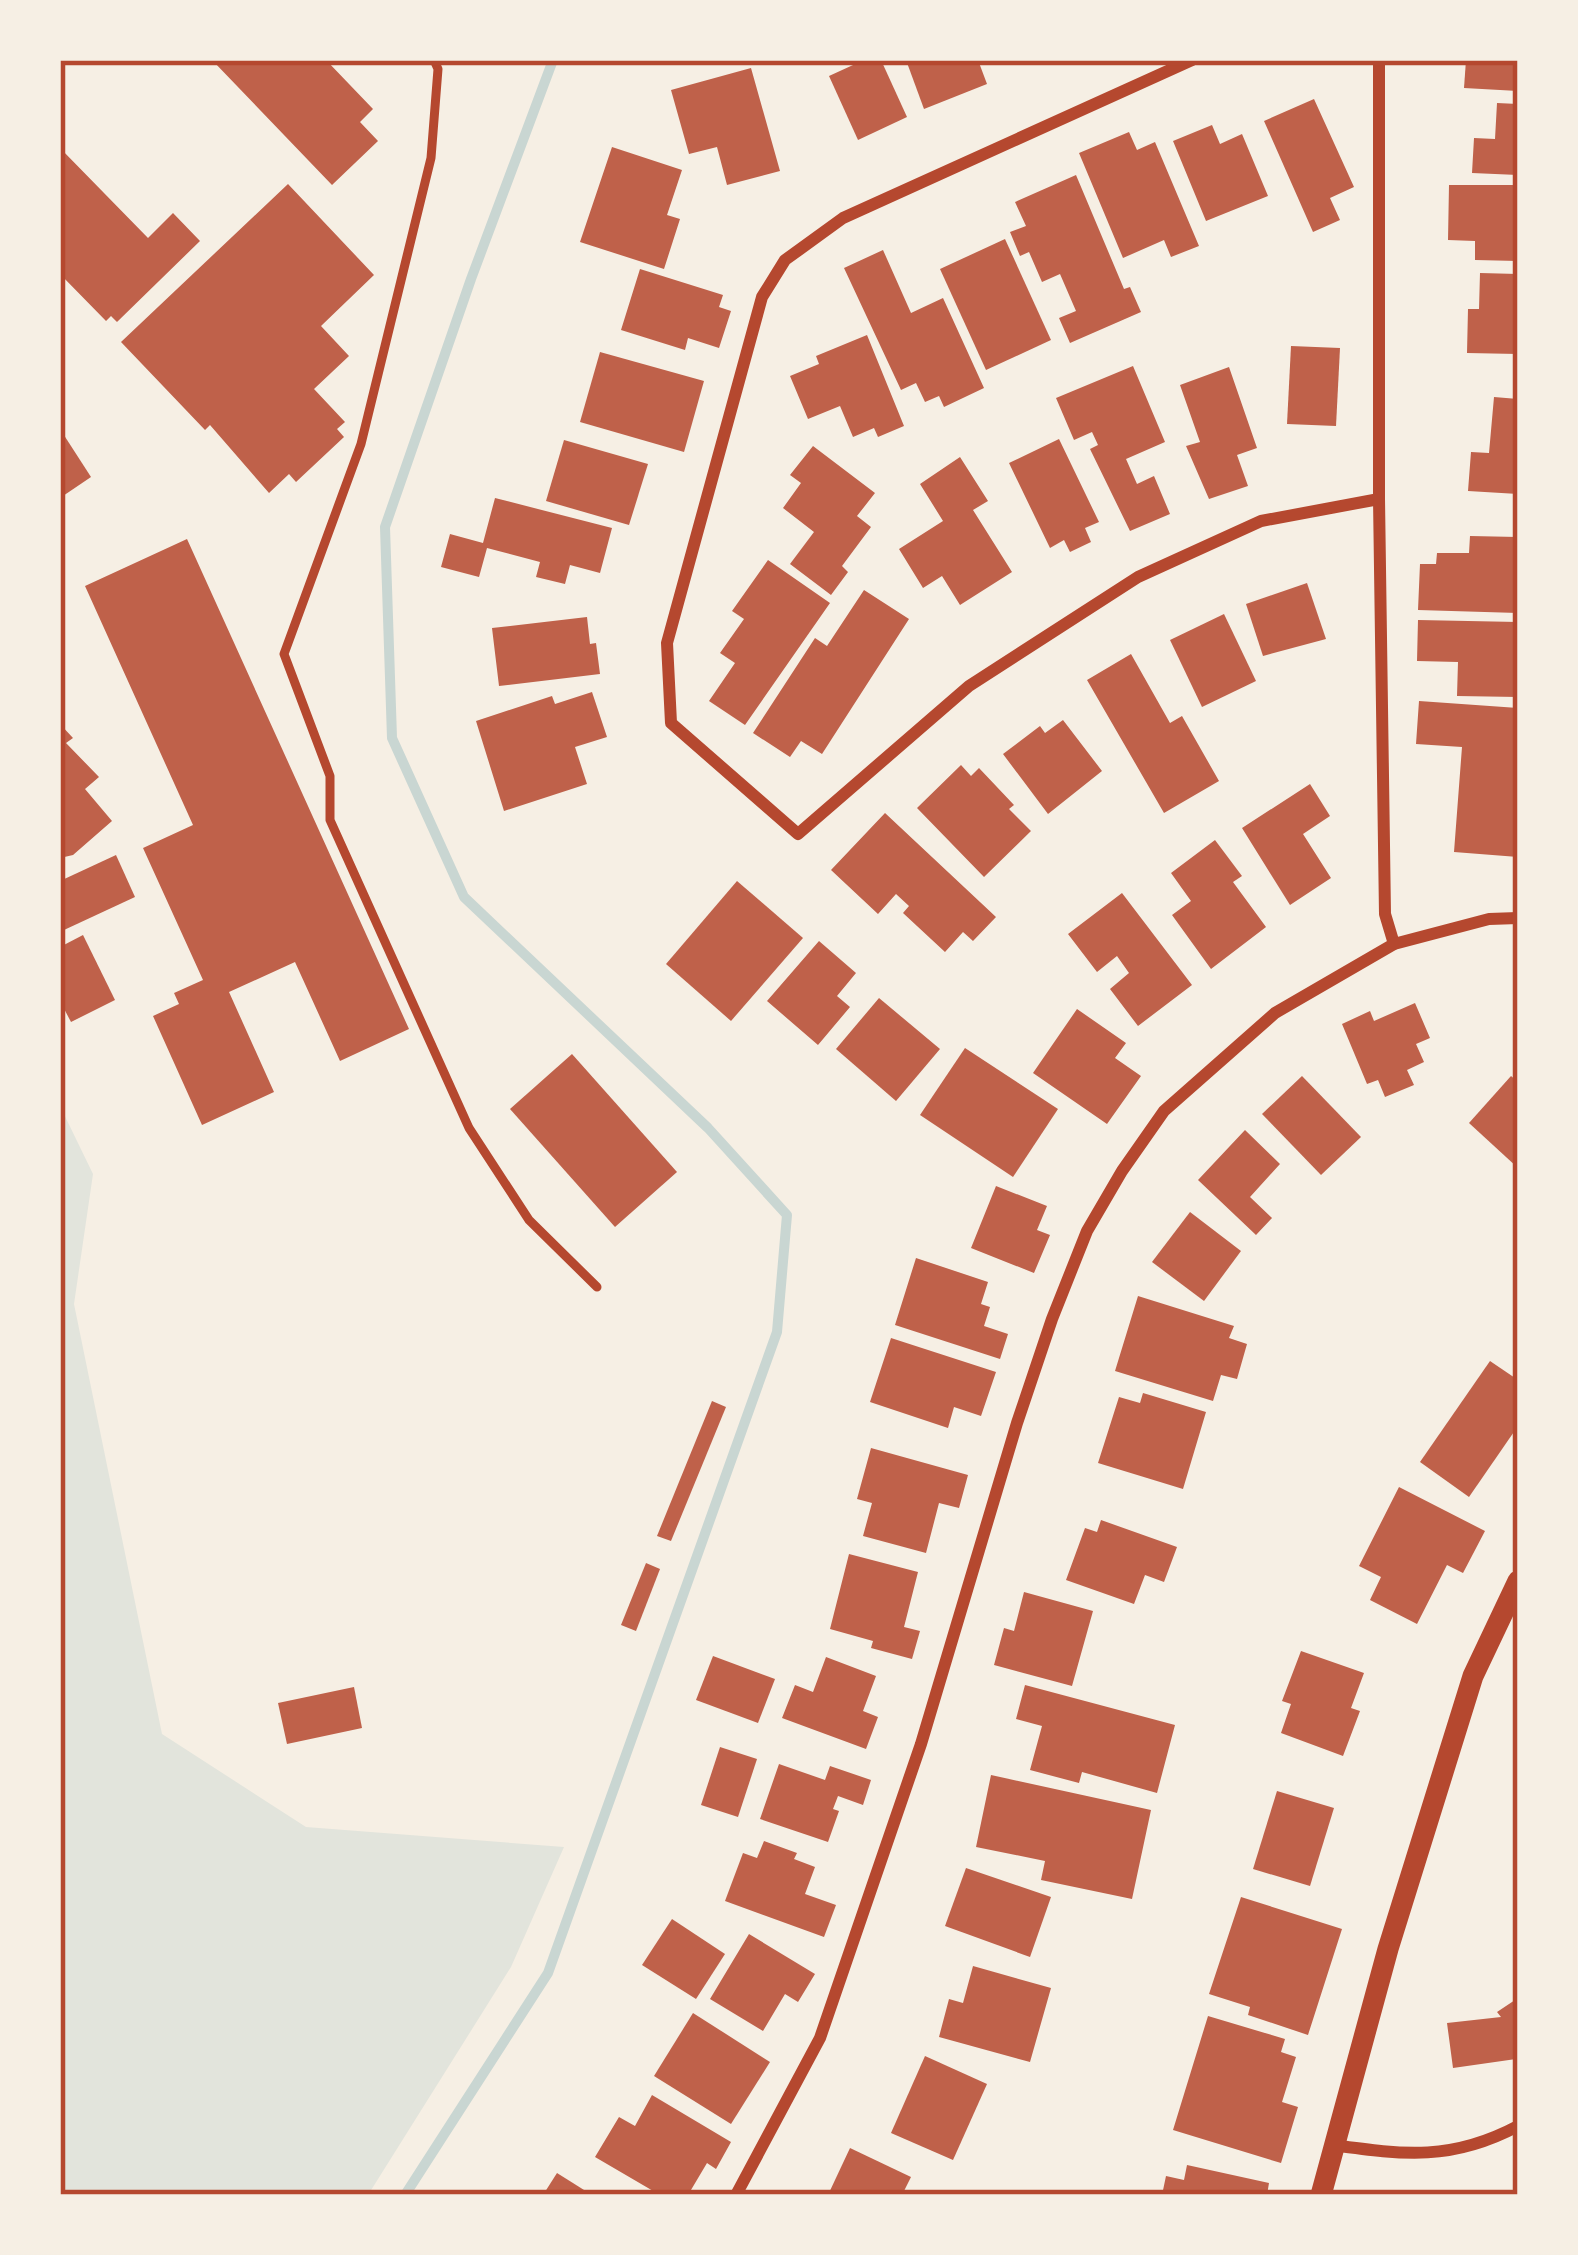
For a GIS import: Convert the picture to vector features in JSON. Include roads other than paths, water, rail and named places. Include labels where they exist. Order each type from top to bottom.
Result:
[{"type":"street","points":[[1192,60],[843,218],[785,260],[762,297],[667,643],[671,723],[798,834],[969,686],[1138,578],[1261,521],[1379,499]]},
{"type":"street","points":[[1379,60],[1385,914],[1394,944]]},
{"type":"street","points":[[736,2195],[820,2038],[853,1948],[921,1744],[1017,1423],[1087,1231],[1164,1111],[1275,1013],[1394,944],[1490,919],[1518,918]]},
{"type":"street","points":[[1321,2195],[1388,1948],[1473,1676],[1518,1581]]},
{"type":"street","points":[[1333,2145],[1436,2154],[1490,2141],[1518,2126]]},
{"type":"lane","points":[[434,60],[439,69],[430,158],[361,444],[284,654],[330,776],[330,820],[469,1128],[529,1220],[597,1287]]},
{"type":"waterway","points":[[405,2195],[548,1973],[777,1332],[787,1215],[708,1128],[464,897],[392,738],[385,527],[553,60]]}]
